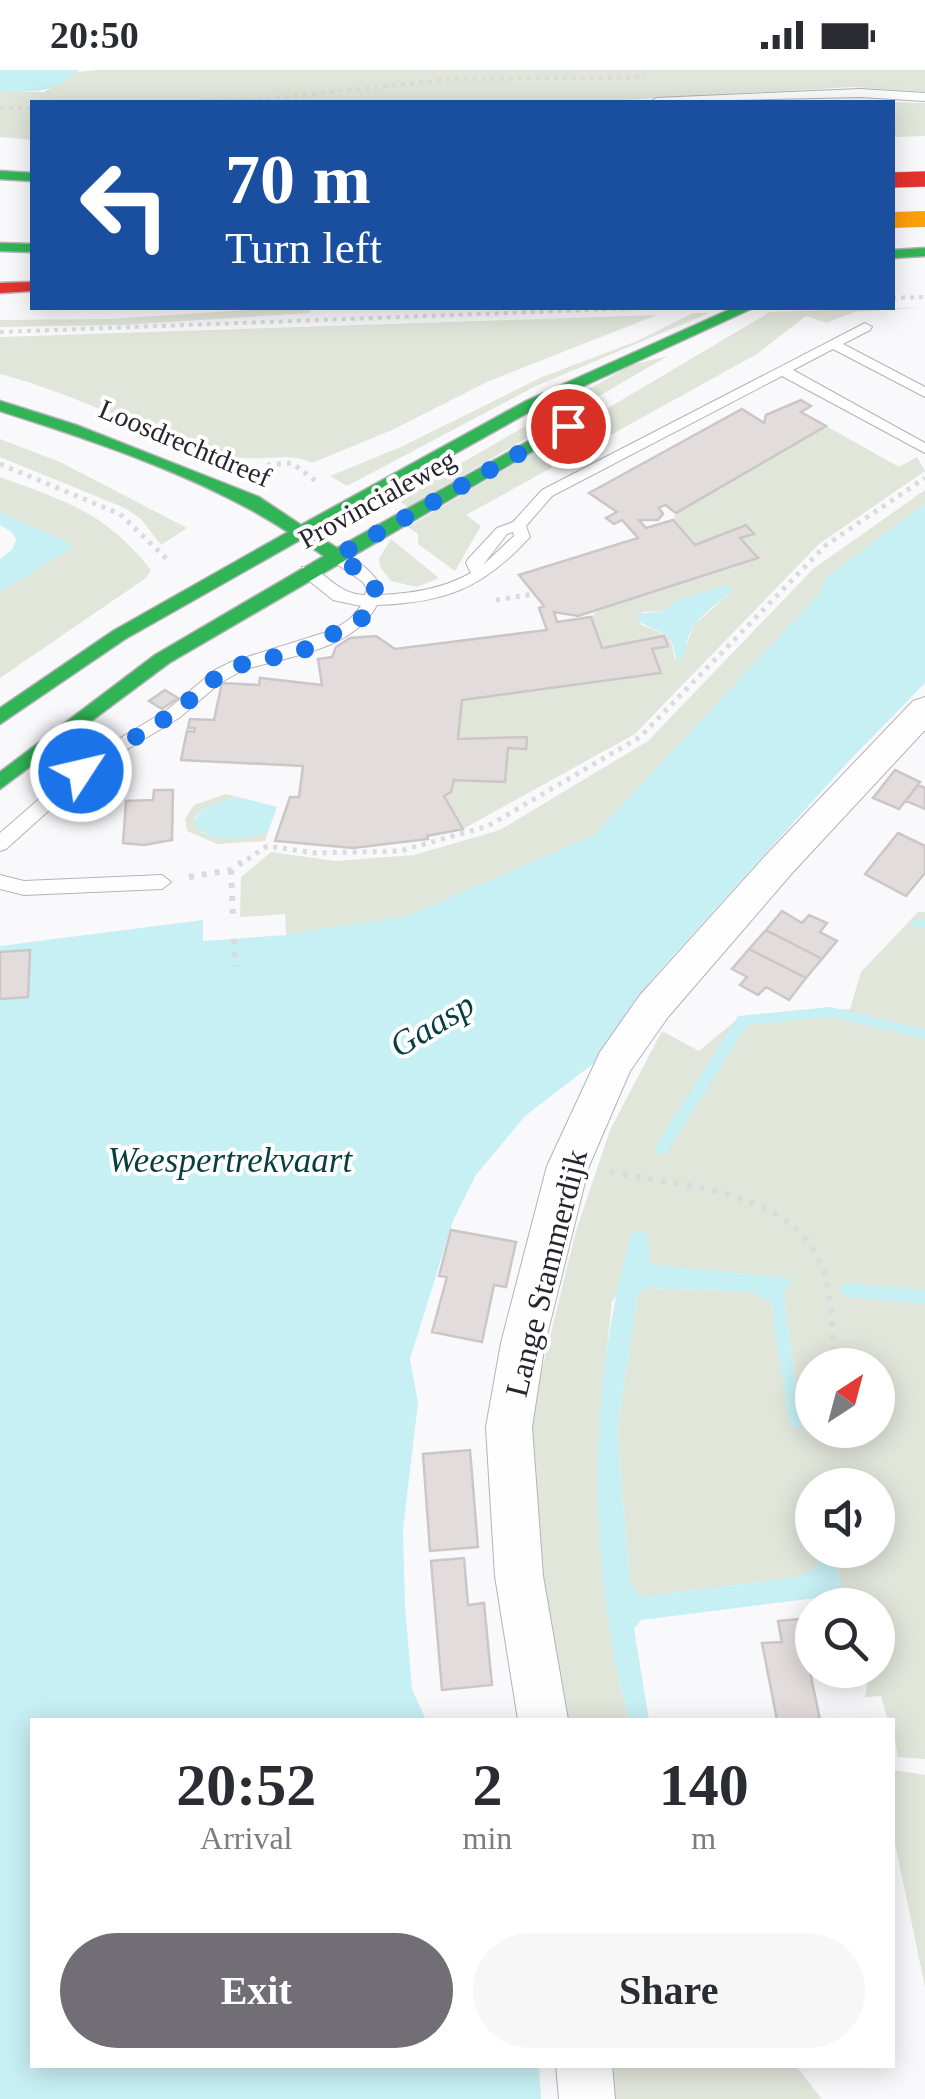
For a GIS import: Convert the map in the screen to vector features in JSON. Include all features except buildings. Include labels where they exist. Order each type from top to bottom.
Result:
[{"type":"main road","points":[[0,175],[30,177]]},
{"type":"main road","points":[[895,180],[925,178]]},
{"type":"main road","points":[[895,220],[925,204]]},
{"type":"main road","points":[[895,222],[925,219]]},
{"type":"main road","points":[[0,224],[30,225]]},
{"type":"main road","points":[[0,248],[30,248]]},
{"type":"main road","points":[[895,254],[925,252]]},
{"type":"main road","points":[[0,288],[30,288]]},
{"type":"main road","name":"Provincialeweg","points":[[0,717],[119,635],[532,404],[740,310]]},
{"type":"main road","name":"Provincialeweg","points":[[652,375],[686,354],[741,310]]},
{"type":"main road","name":"Loosdrechtdreef","points":[[0,406],[70,428],[254,501],[337,556]]},
{"type":"main road","name":"Provincialeweg","points":[[0,782],[118,689],[308,571],[568,426]]},
{"type":"main road","name":"Loosdrechtdreef","points":[[0,427],[100,466]]},
{"type":"main road","name":"Loosdrechtdreef","points":[[246,538],[308,571]]},
{"type":"street","name":"Lange Stammerdijk","points":[[543,1718],[519,1576],[508,1427],[523,1342],[570,1162],[614,1063],[654,1006],[780,863],[925,709]]},
{"type":"street","points":[[584,2068],[587,2099]]},
{"type":"lane","points":[[701,100],[860,93],[925,97]]},
{"type":"lane","points":[[308,571],[340,597],[414,600],[458,589],[479,573],[493,570],[522,537],[518,525],[548,493],[865,327]]},
{"type":"lane","points":[[832,344],[925,393]]},
{"type":"lane","points":[[782,370],[925,449]]},
{"type":"lane","points":[[0,844],[61,786],[102,756],[182,708],[202,687],[235,666],[302,651],[362,618],[375,589],[370,578],[337,556]]},
{"type":"lane","points":[[0,882],[24,888],[162,882]]},
{"type":"path","points":[[258,100],[451,79],[657,77]]},
{"type":"path","points":[[0,108],[30,108]]},
{"type":"path","points":[[895,298],[925,297]]},
{"type":"path","points":[[0,332],[563,310]]},
{"type":"path","points":[[0,464],[120,514],[134,524],[156,553]]},
{"type":"path","points":[[262,466],[292,464],[314,478]]},
{"type":"path","points":[[162,882],[232,870],[267,846],[316,853],[400,851],[488,826],[640,738],[826,544],[925,478]]},
{"type":"path","points":[[232,870],[233,918]]},
{"type":"path","points":[[234,939],[235,967]]},
{"type":"path","points":[[570,1162],[758,1202],[799,1228],[820,1260],[832,1348]]},
{"type":"shaded area","points":[[925,70],[925,92],[853,87],[622,100],[30,100],[30,140],[0,137],[0,92],[44,92],[77,72]]},
{"type":"shaded area","points":[[895,102],[925,103],[925,136],[895,137]]},
{"type":"shaded area","points":[[247,310],[310,313],[122,325],[0,327],[0,320],[108,319]]},
{"type":"shaded area","points":[[882,310],[854,312],[827,323],[806,316],[757,354],[466,515],[481,526],[455,571],[418,544],[418,534],[408,527],[770,312]]},
{"type":"shaded area","points":[[693,313],[709,313],[534,387],[347,486],[330,476],[401,447],[542,377],[637,341]]},
{"type":"shaded area","points":[[657,315],[489,381],[392,430],[312,463],[294,458],[236,457],[207,449],[0,374],[0,337]]},
{"type":"shaded area","points":[[668,356],[408,507],[398,500],[631,365]]},
{"type":"shaded area","points":[[826,426],[899,467],[917,457],[925,471],[819,544],[635,734],[463,829],[444,796],[451,792],[454,780],[505,782],[508,748],[525,749],[527,738],[458,739],[462,700],[661,673],[652,649],[668,646],[664,636],[602,648],[591,617],[598,610],[758,558],[740,538],[753,534],[746,525],[695,545],[673,520],[676,513]],"holes":[[[732,591],[694,625],[685,648],[675,659],[670,637],[640,624],[643,612],[664,611],[677,600]]]},
{"type":"shaded area","points":[[0,439],[60,462],[187,528],[161,545],[141,519],[125,508],[0,457]]},
{"type":"shaded area","points":[[0,477],[65,502],[101,522],[151,570],[146,578],[0,678],[0,592],[72,546],[0,512]]},
{"type":"shaded area","points":[[925,490],[925,504],[829,575],[819,594],[595,835],[408,916],[286,935],[240,917],[241,877],[271,852],[335,861],[414,855],[500,830],[648,741],[813,569]]},
{"type":"shaded area","points":[[391,539],[439,578],[417,587],[391,581],[380,567],[379,558]]},
{"type":"shaded area","points":[[226,794],[238,797],[204,808],[195,817],[202,833],[244,838],[268,832],[265,841],[217,844],[187,831],[185,819],[194,805]]},
{"type":"shaded area","points":[[918,912],[925,912],[925,1759],[898,1757],[895,1718],[887,1718],[881,1696],[865,1697],[867,1688],[895,1688],[895,1588],[843,1588],[837,1568],[895,1568],[895,1468],[795,1468],[795,1568],[816,1568],[798,1577],[641,1597],[630,1583],[617,1430],[638,1294],[646,1288],[752,1292],[771,1302],[791,1428],[795,1427],[795,1448],[895,1448],[895,1348],[795,1348],[795,1377],[783,1292],[794,1279],[649,1264],[612,1301],[600,1511],[608,1616],[629,1718],[566,1718],[522,1450],[576,1231],[610,1130],[662,1031],[699,1051],[740,1017],[850,1009],[861,972]]},
{"type":"shaded area","points":[[895,1770],[925,1775],[925,1987],[895,1844]]},
{"type":"shaded area","points":[[610,2068],[797,2068],[822,2099],[613,2099]]},
{"type":"water","points":[[0,70],[79,70],[51,88],[0,92]]},
{"type":"water","name":"Weespertrekvaart","points":[[925,504],[925,683],[652,979],[594,1063],[525,1116],[476,1175],[453,1221],[410,1359],[418,1403],[403,1529],[405,1605],[412,1689],[425,1718],[30,1718],[30,2068],[539,2068],[541,2099],[0,2099],[0,946],[203,920],[285,914],[287,934],[408,916],[594,835],[819,594],[829,575]]},
{"type":"water","points":[[0,512],[68,542],[72,548],[0,592],[0,559],[12,550],[16,540],[12,532],[0,525]]},
{"type":"water","points":[[727,585],[732,591],[695,624],[686,652],[677,660],[670,637],[637,621],[639,614],[664,611],[677,600]]},
{"type":"water","points":[[238,797],[277,807],[268,832],[227,839],[199,829],[194,820],[204,808]]},
{"type":"water","points":[[632,1232],[648,1233],[650,1264],[795,1279],[783,1292],[795,1377],[795,1427],[790,1428],[771,1302],[752,1292],[646,1288],[638,1294],[617,1430],[630,1583],[641,1597],[797,1577],[816,1568],[837,1568],[843,1588],[795,1588],[795,1601],[641,1620],[634,1629],[649,1718],[629,1718],[605,1601],[598,1476],[607,1351]]},
{"type":"pier","points":[[285,914],[286,935],[203,941],[203,920]]},
{"type":"waterway","points":[[918,924],[925,924]]},
{"type":"waterway","points":[[661,1150],[743,1020],[830,1012],[925,1034]]},
{"type":"waterway","points":[[847,1290],[925,1297]]},
{"type":"traffic: fast","points":[[0,175],[30,177]]},
{"type":"traffic: fast","points":[[0,247],[30,248]]},
{"type":"traffic: fast","points":[[895,254],[925,252]]},
{"type":"traffic: fast","points":[[269,550],[532,404],[741,310]]},
{"type":"traffic: fast","points":[[0,406],[70,428],[253,501],[337,556],[162,659],[0,782]]},
{"type":"traffic: fast","points":[[337,556],[549,437]]},
{"type":"traffic: fast","points":[[0,717],[119,635],[269,550]]},
{"type":"traffic: jam","points":[[895,180],[925,179]]},
{"type":"traffic: jam","points":[[0,288],[30,287]]},
{"type":"traffic: slow","points":[[895,220],[925,219]]},
{"type":"route","points":[[81,771],[141,730],[182,708],[202,687],[235,666],[302,651],[362,618],[375,589],[370,578],[337,556],[568,426]]},
{"type":"water label","name":"Gaasp","points":[[432,1025]]}]
